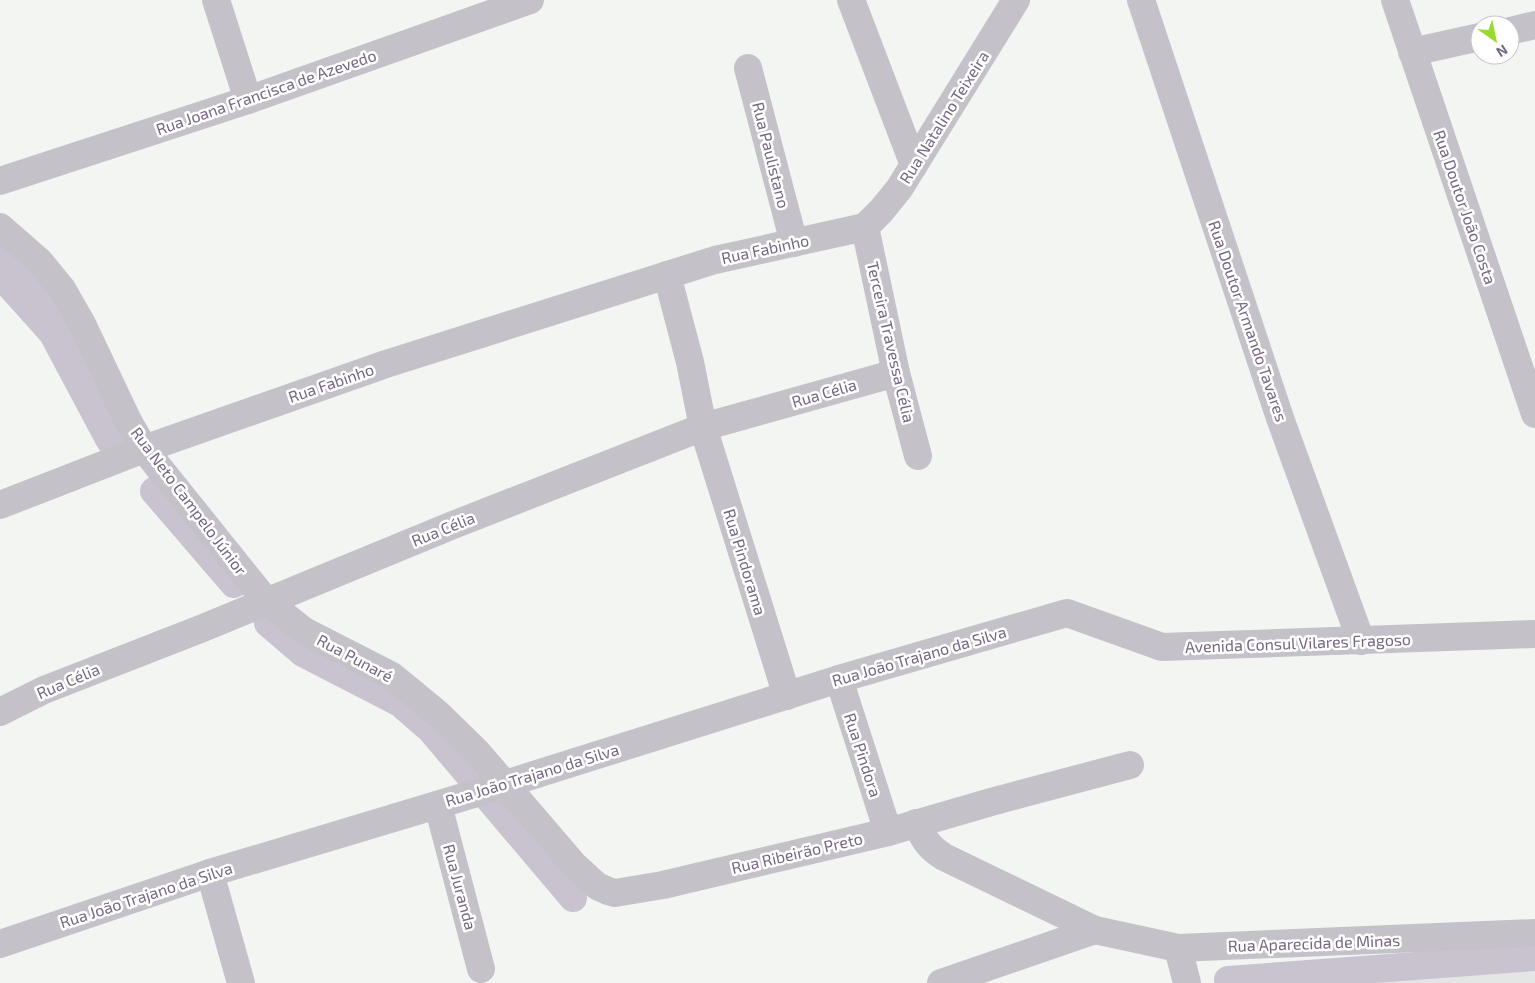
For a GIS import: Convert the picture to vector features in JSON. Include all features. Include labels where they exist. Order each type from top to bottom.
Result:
[{"type":"street","points":[[216,0],[248,100]]},
{"type":"street","name":"Rua Joana Francisca de Azevedo","points":[[0,181],[248,100],[530,0]]},
{"type":"street","points":[[851,0],[914,165]]},
{"type":"street","name":"Rua Natalino Teixeira","points":[[865,228],[900,189],[1016,0]]},
{"type":"street","name":"Rua Doutor Armando Tavares","points":[[1140,0],[1280,418],[1361,641]]},
{"type":"street","name":"Rua Doutor João Costa","points":[[1395,0],[1535,414]]},
{"type":"street","points":[[1520,29],[1535,25]]},
{"type":"street","points":[[1412,52],[1470,39]]},
{"type":"street","name":"Rua Paulistano","points":[[748,68],[794,243]]},
{"type":"street","name":"Rua Neto Campelo Júnior","points":[[0,227],[39,261],[62,288],[82,324],[128,421],[144,449],[266,601]]},
{"type":"street","name":"Rua Fabinho","points":[[0,505],[144,449],[386,364],[715,260],[865,228]]},
{"type":"street","name":"Terceira Travessa Célia","points":[[865,228],[896,373],[918,456]]},
{"type":"street","points":[[667,275],[690,362],[703,427]]},
{"type":"street","name":"Rua Célia","points":[[0,712],[44,690],[453,525],[703,427],[896,373]]},
{"type":"street","name":"Rua Pindorama","points":[[703,427],[787,696]]},
{"type":"street","name":"Rua Punaré","points":[[266,601],[304,631],[392,676],[437,713],[477,752],[502,785]]},
{"type":"street","name":"Avenida Consul Vilares Fragoso","points":[[1067,613],[1162,647],[1535,634]]},
{"type":"street","name":"Rua João Trajano da Silva","points":[[0,944],[210,873],[438,805],[839,679],[1067,613]]},
{"type":"street","name":"Rua Pindora","points":[[839,679],[888,832]]},
{"type":"street","name":"Rua Ribeirão Preto","points":[[502,785],[574,865],[598,886],[615,893],[663,885],[888,832],[1130,765]]},
{"type":"street","name":"Rua Juranda","points":[[438,805],[481,969]]},
{"type":"street","name":"Rua Aparecida de Minas","points":[[916,823],[926,842],[933,850],[944,857],[1095,930],[1178,948],[1535,933]]},
{"type":"street","points":[[210,873],[241,983]]},
{"type":"street","points":[[941,983],[1095,930]]},
{"type":"street","points":[[1178,948],[1187,983]]},
{"type":"shaded area","points":[[1535,965],[1535,983],[1316,983]]},
{"type":"waterway","points":[[0,266],[16,279],[60,328],[117,435]]},
{"type":"waterway","points":[[154,491],[234,584]]},
{"type":"waterway","points":[[268,623],[303,653],[400,703],[431,730],[573,898]]},
{"type":"waterway","points":[[1228,980],[1535,957]]}]
